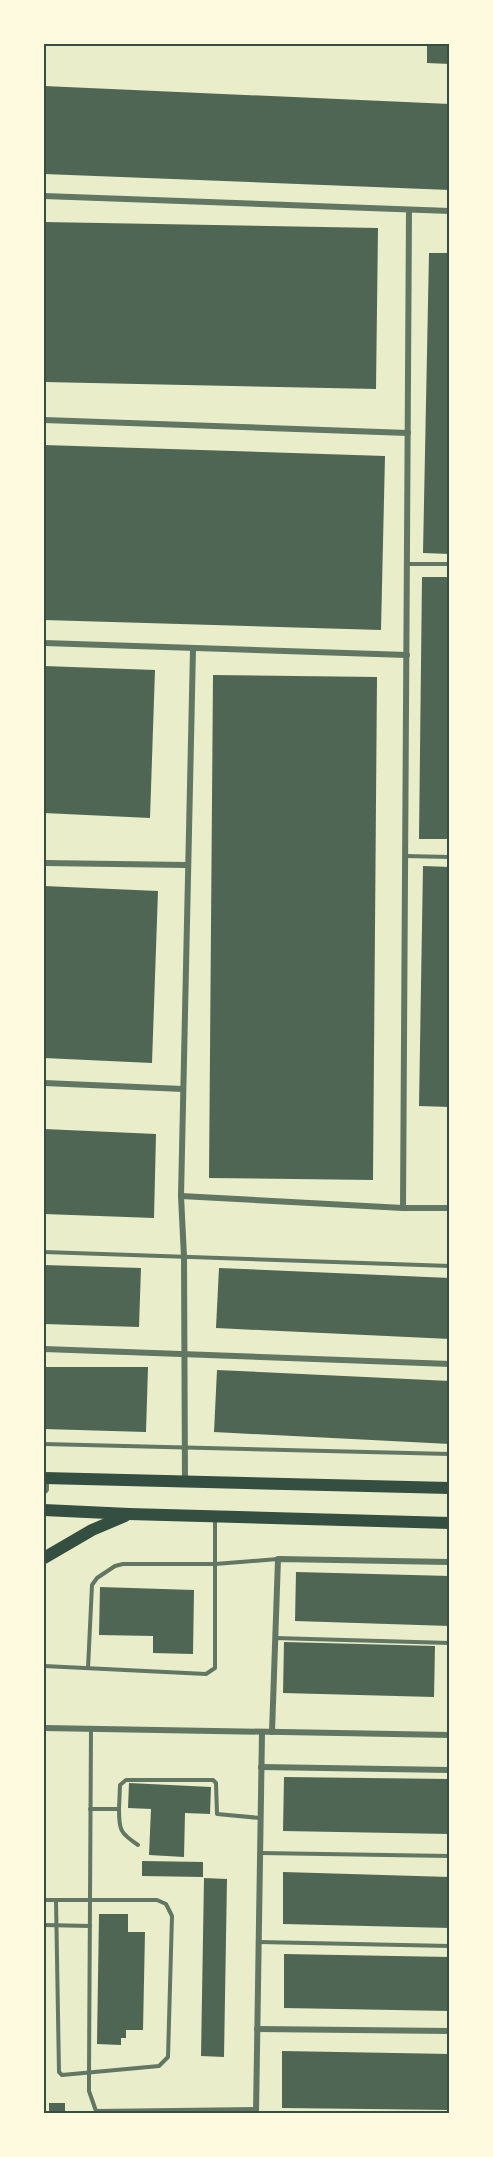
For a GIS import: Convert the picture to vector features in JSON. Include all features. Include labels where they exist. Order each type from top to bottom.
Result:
[{"type":"main road","points":[[44,1478],[450,1488]]},
{"type":"main road","points":[[44,1509],[215,1517],[450,1523]]},
{"type":"main road","points":[[44,1558],[92,1530],[129,1514]]},
{"type":"street","points":[[44,196],[450,212]]},
{"type":"street","points":[[403,1208],[410,210]]},
{"type":"street","points":[[44,420],[408,433]]},
{"type":"street","points":[[44,643],[406,655]]},
{"type":"street","points":[[185,1482],[183,1448],[184,1257],[181,1196],[193,649]]},
{"type":"street","points":[[44,863],[187,865]]},
{"type":"street","points":[[44,1083],[183,1089]]},
{"type":"street","points":[[181,1196],[403,1208],[450,1208]]},
{"type":"street","points":[[44,1349],[450,1364]]},
{"type":"street","points":[[44,1478],[44,1488]]},
{"type":"street","points":[[272,1732],[278,1558],[450,1562]]},
{"type":"street","points":[[44,1728],[450,1735]]},
{"type":"street","points":[[256,2111],[262,1732]]},
{"type":"street","points":[[261,1767],[450,1770]]},
{"type":"street","points":[[257,2029],[450,2031]]},
{"type":"lane","points":[[407,564],[450,564]]},
{"type":"lane","points":[[405,856],[450,857]]},
{"type":"lane","points":[[44,1252],[450,1266]]},
{"type":"lane","points":[[44,1444],[450,1454]]},
{"type":"lane","points":[[44,1666],[206,1674],[212,1672],[215,1668],[215,1517]]},
{"type":"lane","points":[[88,1668],[92,1585],[97,1578],[116,1566],[123,1564],[215,1564],[278,1558]]},
{"type":"lane","points":[[275,1638],[450,1642]]},
{"type":"lane","points":[[91,1729],[89,2091],[96,2112],[256,2111]]},
{"type":"lane","points":[[138,1845],[124,1836],[119,1826],[120,1785],[126,1780],[213,1780],[216,1783],[217,1814],[261,1818]]},
{"type":"lane","points":[[90,1809],[119,1809]]},
{"type":"lane","points":[[260,1853],[450,1856]]},
{"type":"lane","points":[[44,1900],[56,1900],[90,1900],[157,1900],[166,1904],[172,1916],[168,2057],[159,2066],[62,2074],[58,2067],[56,1900]]},
{"type":"lane","points":[[44,1925],[90,1926]]},
{"type":"lane","points":[[259,1942],[450,1946]]},
{"type":"building","points":[[427,44],[450,44],[450,64],[427,63]]},
{"type":"building","points":[[44,86],[450,104],[450,190],[44,174]]},
{"type":"building","points":[[44,222],[378,228],[376,389],[44,382]]},
{"type":"building","points":[[429,253],[450,253],[450,554],[423,553]]},
{"type":"building","points":[[44,445],[385,456],[381,630],[44,620]]},
{"type":"building","points":[[422,577],[450,577],[450,839],[419,839]]},
{"type":"building","points":[[44,666],[155,670],[150,818],[44,813]]},
{"type":"building","points":[[213,675],[377,677],[373,1180],[209,1178]]},
{"type":"building","points":[[423,866],[450,867],[450,1107],[419,1106]]},
{"type":"building","points":[[44,886],[158,891],[152,1063],[44,1058]]},
{"type":"building","points":[[44,1129],[156,1134],[154,1218],[44,1214]]},
{"type":"building","points":[[44,1265],[141,1268],[139,1327],[44,1324]]},
{"type":"building","points":[[219,1268],[450,1278],[450,1339],[216,1328]]},
{"type":"building","points":[[44,1367],[148,1367],[146,1432],[44,1429]]},
{"type":"building","points":[[217,1370],[450,1381],[450,1444],[214,1432]]},
{"type":"building","points":[[296,1572],[450,1576],[450,1626],[295,1621]]},
{"type":"building","points":[[100,1587],[194,1590],[193,1654],[153,1653],[153,1636],[99,1635]]},
{"type":"building","points":[[284,1642],[435,1646],[434,1697],[283,1693]]},
{"type":"building","points":[[284,1777],[450,1779],[450,1834],[283,1831]]},
{"type":"building","points":[[129,1783],[211,1787],[210,1814],[185,1813],[184,1857],[149,1855],[151,1809],[128,1808]]},
{"type":"building","points":[[142,1861],[203,1862],[203,1877],[142,1876]]},
{"type":"building","points":[[283,1872],[450,1877],[450,1928],[283,1924]]},
{"type":"building","points":[[204,1878],[227,1879],[224,2057],[201,2056]]},
{"type":"building","points":[[99,1914],[128,1914],[128,1932],[145,1932],[143,2030],[126,2030],[126,2038],[121,2038],[121,2045],[97,2044]]},
{"type":"building","points":[[284,1954],[450,1957],[450,2011],[284,2008]]},
{"type":"building","points":[[282,2051],[450,2054],[450,2110],[282,2108]]},
{"type":"building","points":[[49,2103],[65,2103],[65,2114],[49,2114]]}]
